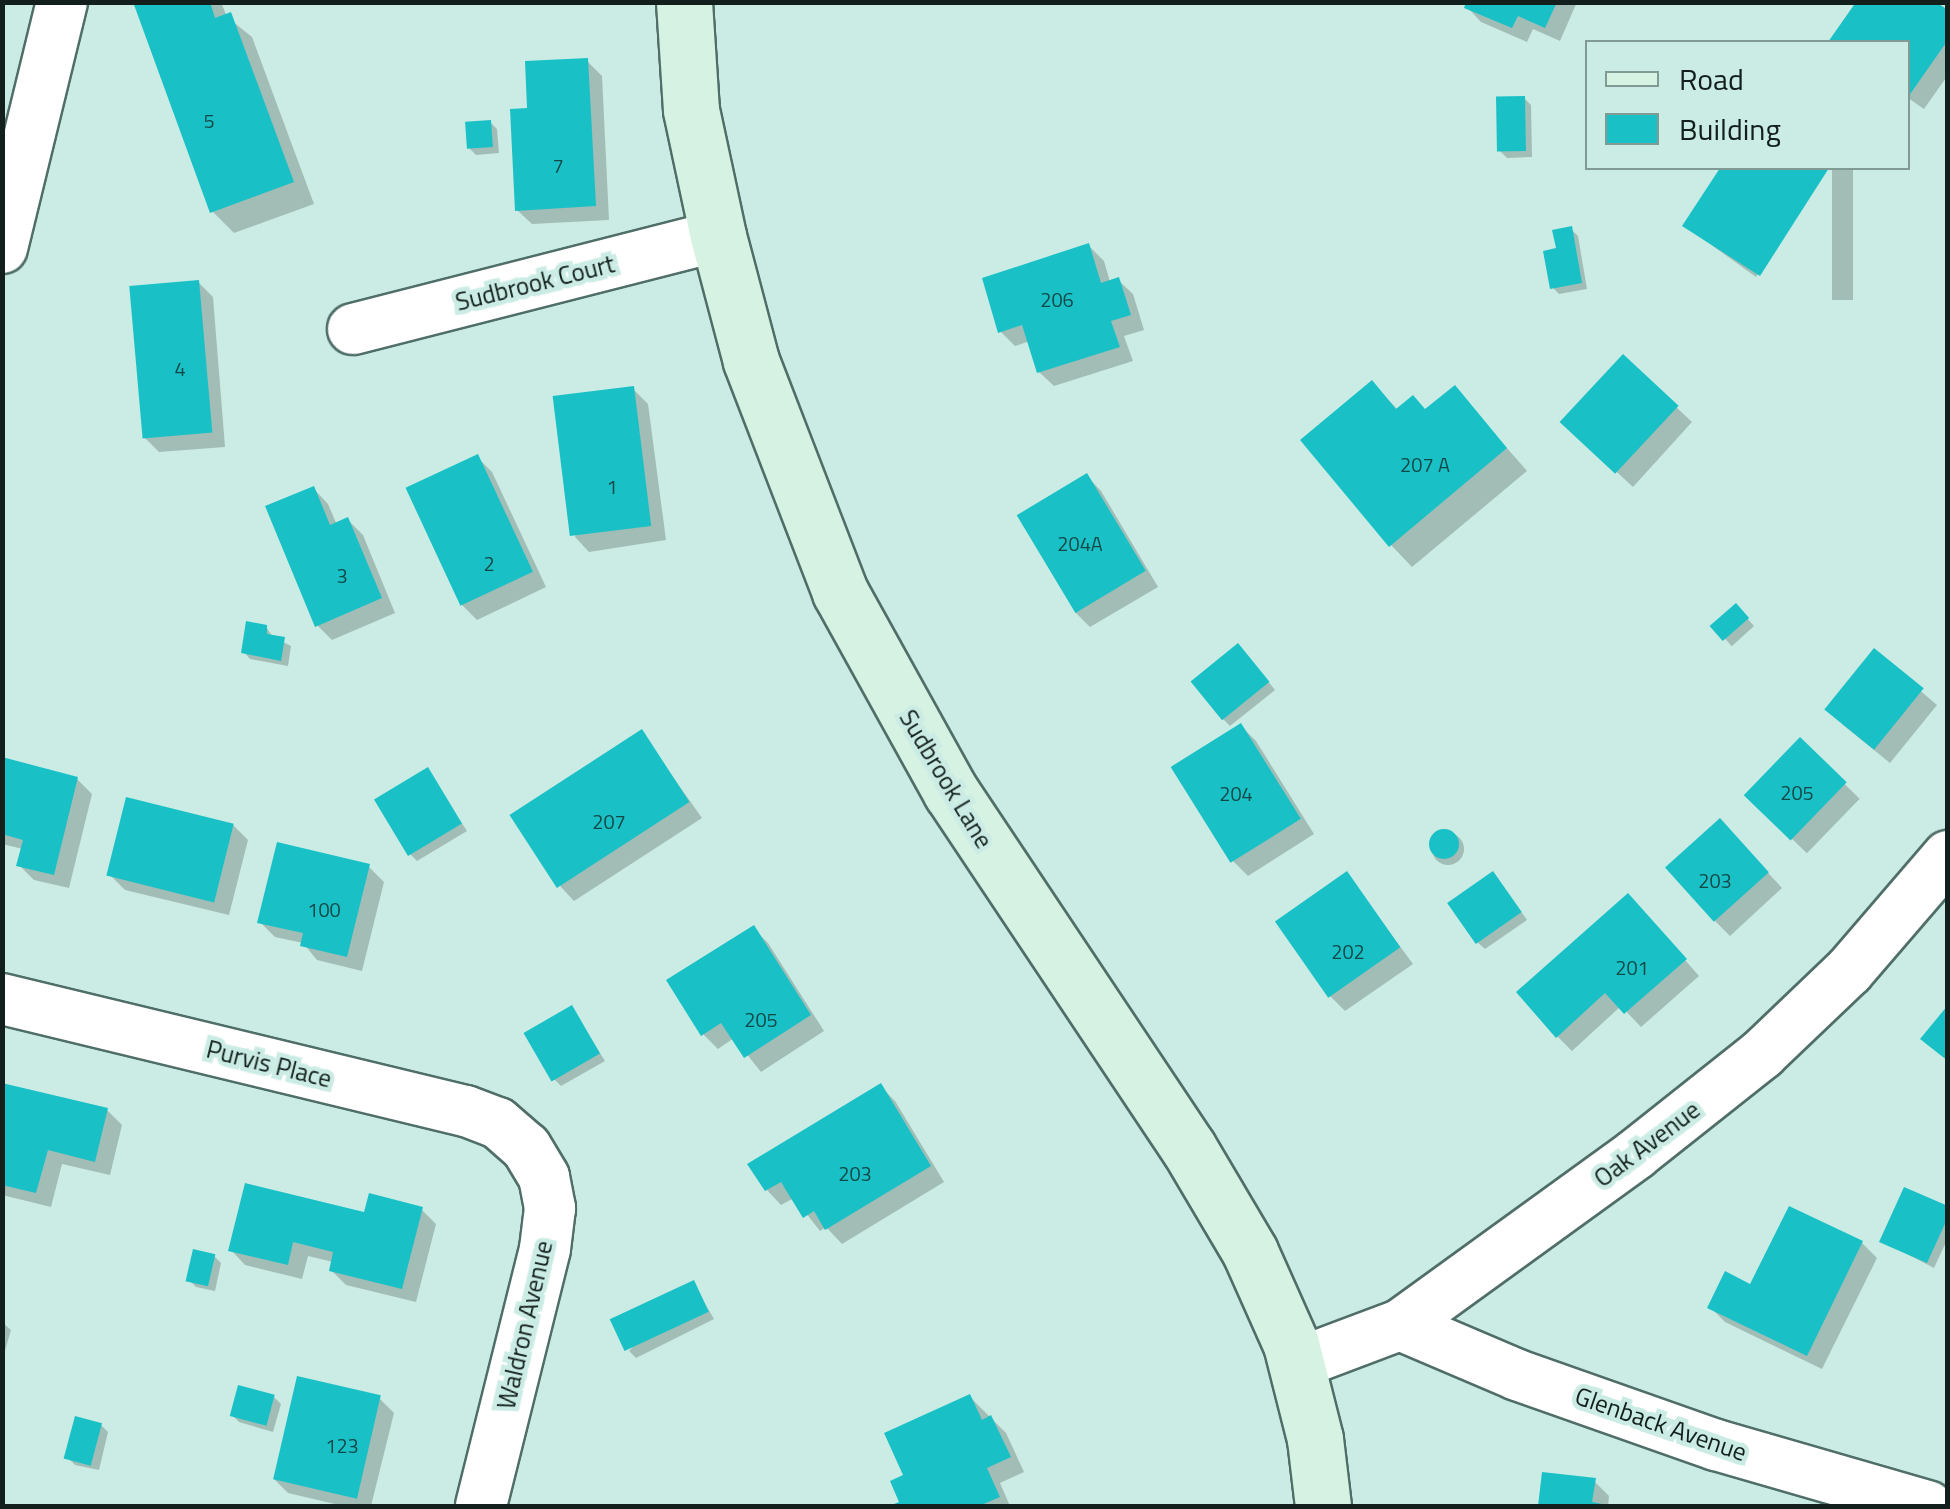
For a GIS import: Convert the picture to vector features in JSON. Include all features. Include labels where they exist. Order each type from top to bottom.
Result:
[{"type":"street","points":[[2,248],[62,2]]},
{"type":"street","name":"Sudbrook Lane","points":[[684,2],[692,110],[718,236],[751,361],[840,592],[950,792],[1188,1146],[1250,1252],[1296,1364],[1314,1439],[1324,1506]]},
{"type":"street","name":"Sudbrook Court","points":[[353,329],[718,236]]},
{"type":"street","name":"Oak Avenue","points":[[1296,1364],[1400,1325],[1636,1154],[1762,1054],[1849,971],[1948,856]]},
{"type":"street","name":"Purvis Place","points":[[2,999],[466,1112],[498,1123],[526,1147]]},
{"type":"street","name":"Waldron Avenue","points":[[482,1506],[544,1248],[550,1208],[544,1177],[526,1147]]},
{"type":"street","name":"Glenback Avenue","points":[[1400,1325],[1517,1375],[1716,1445],[1928,1506]]},
{"type":"building","points":[[133,2],[210,2],[215,18],[231,12],[294,182],[210,213]]},
{"type":"building","points":[[1466,2],[1557,2],[1545,28],[1518,16],[1512,28],[1464,8]]},
{"type":"building","points":[[1856,2],[1936,2],[1948,10],[1948,40],[1910,94],[1910,40],[1829,40]]},
{"type":"building","points":[[588,58],[596,206],[515,211],[510,109],[527,108],[525,61]]},
{"type":"building","points":[[1525,96],[1526,151],[1497,151],[1496,97]]},
{"type":"building","points":[[491,120],[493,147],[467,149],[465,122]]},
{"type":"building","points":[[1719,170],[1828,170],[1760,276],[1682,226]]},
{"type":"building","points":[[1572,226],[1582,283],[1550,289],[1543,251],[1556,248],[1552,230]]},
{"type":"building","points":[[1089,243],[1101,283],[1119,277],[1131,315],[1111,321],[1120,347],[1037,373],[1022,325],[998,333],[982,278]]},
{"type":"building","points":[[199,280],[212,432],[143,439],[129,286]]},
{"type":"building","points":[[1623,354],[1679,406],[1615,474],[1560,422]]},
{"type":"building","points":[[1372,380],[1396,409],[1413,395],[1425,409],[1455,385],[1507,448],[1389,547],[1300,440]]},
{"type":"building","points":[[634,386],[651,526],[570,536],[553,396]]},
{"type":"building","points":[[478,454],[533,572],[460,606],[405,488]]},
{"type":"building","points":[[1087,473],[1146,571],[1075,613],[1017,515]]},
{"type":"building","points":[[314,486],[330,525],[348,517],[382,598],[315,627],[265,506]]},
{"type":"building","points":[[1736,603],[1749,618],[1723,641],[1710,626]]},
{"type":"building","points":[[246,621],[267,625],[267,634],[285,637],[281,661],[241,653]]},
{"type":"building","points":[[1238,643],[1269,682],[1222,720],[1191,681]]},
{"type":"building","points":[[1874,648],[1924,688],[1874,750],[1824,709]]},
{"type":"building","points":[[1241,723],[1301,819],[1230,863],[1171,767]]},
{"type":"building","points":[[642,729],[689,802],[557,888],[509,815]]},
{"type":"building","points":[[1800,737],[1847,782],[1790,840],[1744,795]]},
{"type":"building","points":[[2,757],[78,777],[54,875],[16,866],[23,840],[2,834]]},
{"type":"building","points":[[428,767],[462,824],[408,856],[374,799]]},
{"type":"building","points":[[126,797],[234,824],[214,902],[106,876]]},
{"type":"building","points":[[1720,818],[1769,872],[1714,922],[1665,868]]},
{"type":"building","points":[[1444,829],[1455,833],[1459,844],[1455,855],[1444,859],[1433,855],[1429,844],[1433,833]]},
{"type":"building","points":[[277,842],[370,864],[347,957],[300,946],[303,933],[257,923]]},
{"type":"building","points":[[1347,871],[1400,947],[1328,998],[1275,921]]},
{"type":"building","points":[[1493,871],[1522,912],[1476,944],[1447,903]]},
{"type":"building","points":[[1628,893],[1687,959],[1624,1014],[1605,993],[1556,1038],[1516,992]]},
{"type":"building","points":[[754,925],[811,1015],[744,1058],[721,1023],[701,1036],[666,980]]},
{"type":"building","points":[[572,1005],[600,1053],[552,1081],[524,1033]]},
{"type":"building","points":[[1948,1005],[1948,1061],[1920,1039]]},
{"type":"building","points":[[2,1083],[108,1108],[95,1162],[48,1150],[36,1193],[2,1185]]},
{"type":"building","points":[[881,1083],[931,1166],[825,1230],[814,1211],[803,1218],[781,1182],[765,1191],[747,1164]]},
{"type":"building","points":[[245,1183],[364,1212],[369,1193],[423,1207],[402,1289],[329,1271],[333,1252],[293,1242],[288,1265],[228,1251]]},
{"type":"building","points":[[1904,1187],[1948,1206],[1948,1217],[1927,1263],[1879,1242]]},
{"type":"building","points":[[1789,1206],[1863,1241],[1807,1356],[1707,1308],[1725,1271],[1750,1284]]},
{"type":"building","points":[[193,1249],[215,1254],[208,1286],[186,1281]]},
{"type":"building","points":[[694,1280],[709,1312],[625,1351],[610,1319]]},
{"type":"building","points":[[297,1376],[381,1395],[357,1499],[273,1479]]},
{"type":"building","points":[[238,1385],[275,1395],[266,1426],[230,1416]]},
{"type":"building","points":[[970,1394],[982,1420],[991,1415],[1011,1457],[987,1468],[1000,1497],[979,1506],[889,1506],[899,1502],[890,1481],[903,1475],[884,1433]]},
{"type":"building","points":[[75,1416],[102,1423],[91,1466],[64,1459]]},
{"type":"building","points":[[1542,1472],[1596,1478],[1592,1502],[1612,1506],[1538,1506]]}]
